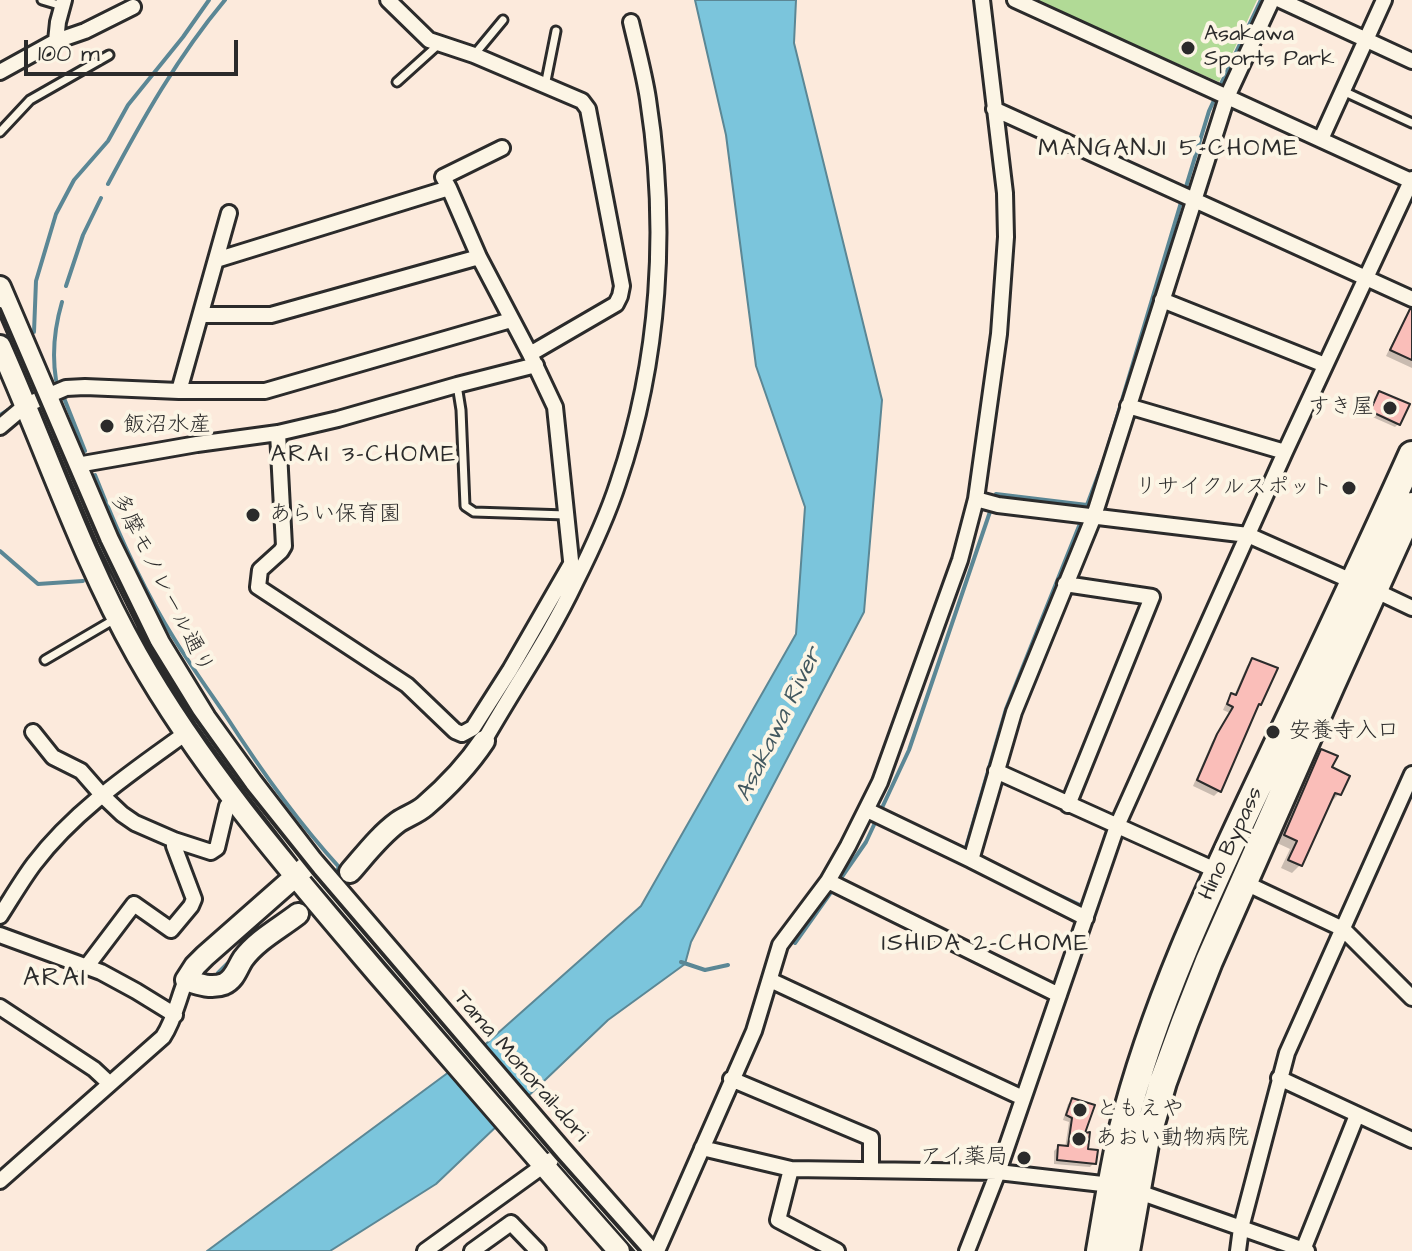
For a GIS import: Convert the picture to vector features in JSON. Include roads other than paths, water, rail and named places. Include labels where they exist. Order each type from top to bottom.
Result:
[{"type":"highway","name":"Hino Bypass","points":[[1100,1251],[1145,1144],[1163,1082],[1201,982],[1364,586],[1412,455]]},
{"type":"highway","name":"Hino Bypass","points":[[1126,1251],[1122,1132],[1173,976],[1218,872],[1364,586],[1412,506]]},
{"type":"main road","name":"多摩モノレール通り","points":[[0,287],[108,540],[159,643],[205,718],[252,783],[357,913]]},
{"type":"main road","points":[[1,350],[83,548],[137,655],[186,733],[296,876]]},
{"type":"main road","points":[[350,872],[384,835],[442,790],[484,741]]},
{"type":"main road","points":[[298,914],[243,959],[231,980],[210,986],[186,980],[205,956],[312,861]]},
{"type":"main road","name":"Tama Monorail-dori","points":[[296,876],[619,1251]]},
{"type":"main road","name":"Tama Monorail-dori","points":[[357,913],[649,1251]]},
{"type":"street","points":[[77,465],[278,433],[457,385],[533,360],[616,304],[622,286],[588,109],[582,101],[474,55],[429,40],[388,0]]},
{"type":"street","points":[[657,1251],[754,1031],[780,945],[834,884],[875,814],[889,759],[960,560],[986,503],[991,400],[1004,283],[1006,208],[982,0]]},
{"type":"street","points":[[967,1251],[998,1172],[1117,826],[1285,452],[1412,180],[1015,0]]},
{"type":"street","points":[[971,860],[1014,712],[1094,516],[1227,97],[1272,0]]},
{"type":"street","points":[[1280,0],[1412,61]]},
{"type":"street","points":[[1321,139],[1384,0]]},
{"type":"street","points":[[56,41],[63,3]]},
{"type":"street","points":[[0,72],[56,41],[85,31],[133,7]]},
{"type":"street","points":[[484,741],[574,586],[595,542],[619,483],[647,372],[658,286],[658,208],[648,98],[631,22]]},
{"type":"street","points":[[994,109],[1412,299]]},
{"type":"street","points":[[502,148],[443,177],[479,257],[555,407],[574,586]]},
{"type":"street","points":[[216,260],[449,188]]},
{"type":"street","points":[[179,391],[229,213]]},
{"type":"street","points":[[201,315],[271,315],[479,257]]},
{"type":"street","points":[[1162,300],[1325,365]]},
{"type":"street","points":[[0,427],[26,405],[66,388],[265,391],[511,320]]},
{"type":"street","points":[[1128,406],[1285,452]]},
{"type":"street","points":[[278,433],[284,546],[260,570],[258,587],[407,685],[455,731],[462,734],[473,728],[571,564]]},
{"type":"street","points":[[986,503],[1248,535],[1412,608]]},
{"type":"street","points":[[1065,584],[1152,597],[1068,805]]},
{"type":"street","points":[[33,732],[53,757],[81,771],[122,814],[174,840],[211,852],[217,848],[227,806],[235,799]]},
{"type":"street","points":[[0,916],[35,863],[72,823],[102,795],[186,733]]},
{"type":"street","points":[[996,771],[1343,929],[1412,998]]},
{"type":"street","points":[[1238,1251],[1241,1228],[1287,1053],[1412,774]]},
{"type":"street","points":[[875,814],[1086,918]]},
{"type":"street","points":[[87,966],[134,904],[171,930],[191,906],[194,899],[174,840]]},
{"type":"street","points":[[834,884],[1059,995]]},
{"type":"street","points":[[0,935],[87,966],[119,981],[175,1015]]},
{"type":"street","points":[[0,1181],[158,1042],[175,1015],[186,980]]},
{"type":"street","points":[[770,980],[1023,1098]]},
{"type":"street","points":[[0,1007],[94,1069],[109,1083]]},
{"type":"street","points":[[1279,1078],[1412,1140]]},
{"type":"street","points":[[731,1079],[871,1138],[871,1170]]},
{"type":"street","points":[[702,1148],[791,1169],[998,1172],[1124,1188],[1305,1250],[1357,1115]]},
{"type":"street","points":[[425,1251],[558,1148]]},
{"type":"street","points":[[791,1169],[778,1220],[837,1251]]},
{"type":"street","points":[[472,1251],[511,1223],[538,1251]]},
{"type":"lane","points":[[42,0],[63,3]]},
{"type":"lane","points":[[474,55],[503,20]]},
{"type":"lane","points":[[545,86],[556,31]]},
{"type":"lane","points":[[397,82],[440,43]]},
{"type":"lane","points":[[0,132],[30,100],[109,55]]},
{"type":"lane","points":[[1343,91],[1412,123]]},
{"type":"lane","points":[[457,385],[465,506],[474,512],[566,515]]},
{"type":"lane","points":[[45,660],[117,617]]},
{"type":"water","name":"Asakawa River","points":[[695,0],[796,0],[794,43],[882,400],[864,612],[691,942],[685,964],[608,1020],[436,1184],[330,1251],[207,1251],[480,1049],[641,906],[796,634],[805,507],[756,366],[726,135]]},
{"type":"waterway","points":[[34,332],[36,281],[56,214],[74,180],[108,141],[128,105],[209,0]]},
{"type":"waterway","points":[[108,184],[162,89],[225,0]]},
{"type":"waterway","points":[[1219,88],[1261,0]]},
{"type":"waterway","points":[[1185,190],[1216,96]]},
{"type":"waterway","points":[[66,286],[83,235],[101,198]]},
{"type":"waterway","points":[[839,881],[866,842],[909,750],[996,494],[1087,505],[1105,457],[1182,199]]},
{"type":"waterway","points":[[56,380],[55,341],[62,302]]},
{"type":"waterway","points":[[64,398],[85,451]]},
{"type":"waterway","points":[[0,415],[8,410]]},
{"type":"waterway","points":[[95,475],[131,559],[175,640],[266,775],[339,867],[337,870]]},
{"type":"waterway","points":[[965,851],[1006,709],[1079,526]]},
{"type":"waterway","points":[[0,551],[38,584],[83,581]]},
{"type":"waterway","points":[[1015,875],[1080,905]]},
{"type":"waterway","points":[[795,943],[834,888]]},
{"type":"waterway","points":[[218,973],[233,958]]},
{"type":"waterway","points":[[681,962],[705,970],[728,965]]},
{"type":"railway","points":[[0,309],[100,542],[150,645],[193,715],[246,789],[314,874],[640,1251]]},
{"type":"place","name":"Asakawa Sports Park","points":[[1188,48]]},
{"type":"place","name":"すき屋","points":[[1390,408]]},
{"type":"place","name":"飯沼水産","points":[[107,426]]},
{"type":"place","name":"リサイクルスポット","points":[[1349,488]]},
{"type":"place","name":"あらい保育園","points":[[253,515]]},
{"type":"place","name":"安養寺入口","points":[[1273,732]]},
{"type":"place","name":"ともえや","points":[[1080,1110]]},
{"type":"place","name":"あおい動物病院","points":[[1079,1139]]},
{"type":"place","name":"アイ薬局","points":[[1024,1158]]},
{"type":"district","name":"MANGANJI 5-CHOME","points":[[1169,150]]},
{"type":"district","name":"ARAI 3-CHOME","points":[[364,456]]},
{"type":"district","name":"ISHIDA 2-CHOME","points":[[986,945]]},
{"type":"district","name":"ARAI","points":[[55,980]]}]
